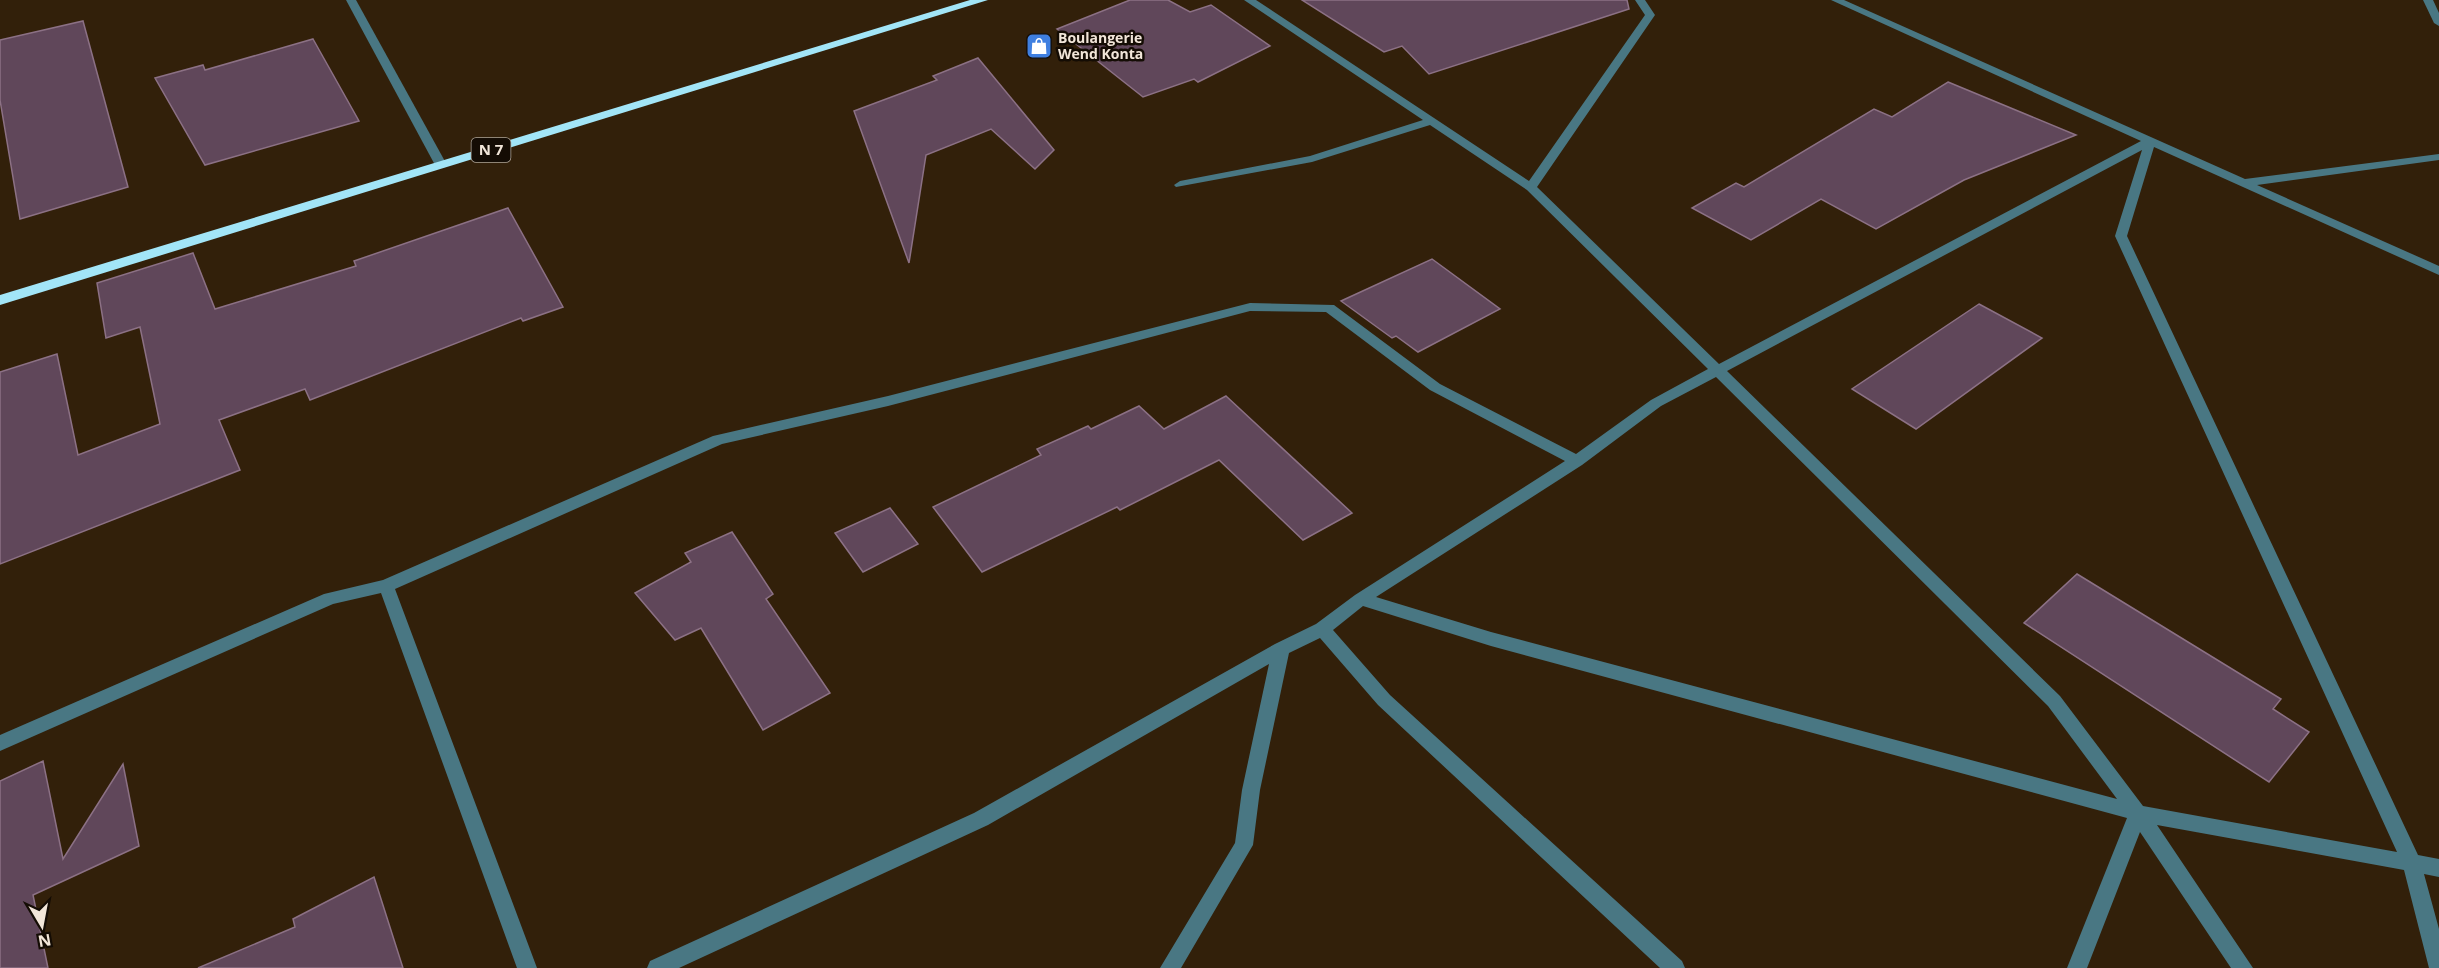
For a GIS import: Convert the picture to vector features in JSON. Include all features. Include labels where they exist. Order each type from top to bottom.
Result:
[{"type":"highway","name":"N 7","points":[[0,300],[982,0]]},
{"type":"street","points":[[351,0],[441,165]]},
{"type":"street","points":[[1250,0],[1531,187],[2054,701],[2138,813],[2242,968]]},
{"type":"street","points":[[1531,187],[1650,15],[1640,0]]},
{"type":"street","points":[[1836,0],[2439,271]]},
{"type":"street","points":[[2428,0],[2439,23]]},
{"type":"street","points":[[1179,185],[1311,159],[1385,138],[1431,121]]},
{"type":"street","points":[[657,968],[981,819],[1281,649],[1322,629],[1361,599],[1576,461],[1656,404],[2150,141]]},
{"type":"street","points":[[2150,141],[2121,236],[2412,863],[2439,968]]},
{"type":"street","points":[[2243,183],[2439,157]]},
{"type":"street","points":[[0,743],[330,598],[386,585],[718,440],[888,401],[1250,307],[1329,308],[1435,387],[1576,461]]},
{"type":"street","points":[[386,585],[527,968]]},
{"type":"street","points":[[1361,599],[1491,639],[2138,813],[2439,868]]},
{"type":"street","points":[[1322,629],[1384,700],[1675,968]]},
{"type":"street","points":[[1170,968],[1244,845],[1251,790],[1281,649]]},
{"type":"street","points":[[2077,968],[2138,813]]},
{"type":"building","points":[[1130,0],[1168,0],[1190,12],[1211,5],[1270,46],[1198,82],[1194,79],[1143,97],[1057,29]]},
{"type":"building","points":[[1302,0],[1627,0],[1629,9],[1429,74],[1402,46],[1384,52]]},
{"type":"building","points":[[83,21],[128,187],[20,219],[0,100],[0,40]]},
{"type":"building","points":[[313,39],[359,121],[205,165],[155,78],[203,65],[205,70]]},
{"type":"building","points":[[978,58],[1054,150],[1035,169],[991,129],[926,155],[909,263],[854,111],[937,80],[933,76]]},
{"type":"building","points":[[1948,82],[2076,135],[1964,180],[1876,229],[1821,199],[1751,240],[1692,208],[1736,183],[1744,187],[1874,109],[1892,117]]},
{"type":"building","points":[[508,208],[563,307],[523,321],[521,318],[310,400],[305,389],[219,420],[240,470],[0,564],[0,372],[57,354],[78,455],[160,424],[140,327],[106,338],[97,283],[193,253],[215,309],[356,266],[354,261]]},
{"type":"building","points":[[1432,259],[1500,309],[1418,352],[1396,336],[1392,338],[1341,301]]},
{"type":"building","points":[[1979,304],[2042,338],[1916,429],[1852,389]]},
{"type":"building","points":[[1226,396],[1352,513],[1303,540],[1219,460],[1120,510],[1117,507],[982,572],[933,507],[1041,455],[1037,449],[1088,426],[1091,429],[1139,406],[1164,429]]},
{"type":"building","points":[[890,508],[918,544],[863,572],[835,533]]},
{"type":"building","points":[[732,532],[773,594],[766,599],[830,693],[763,730],[701,628],[675,640],[635,593],[691,562],[685,553]]},
{"type":"building","points":[[2077,574],[2281,699],[2273,709],[2309,732],[2269,782],[2024,623]]},
{"type":"building","points":[[43,761],[63,859],[123,764],[139,846],[33,895],[48,968],[0,968],[0,781]]},
{"type":"building","points":[[374,877],[403,968],[198,968],[295,927],[293,919]]},
{"type":"place","name":"Boulangerie Wend Konta","points":[[1039,46]]}]
